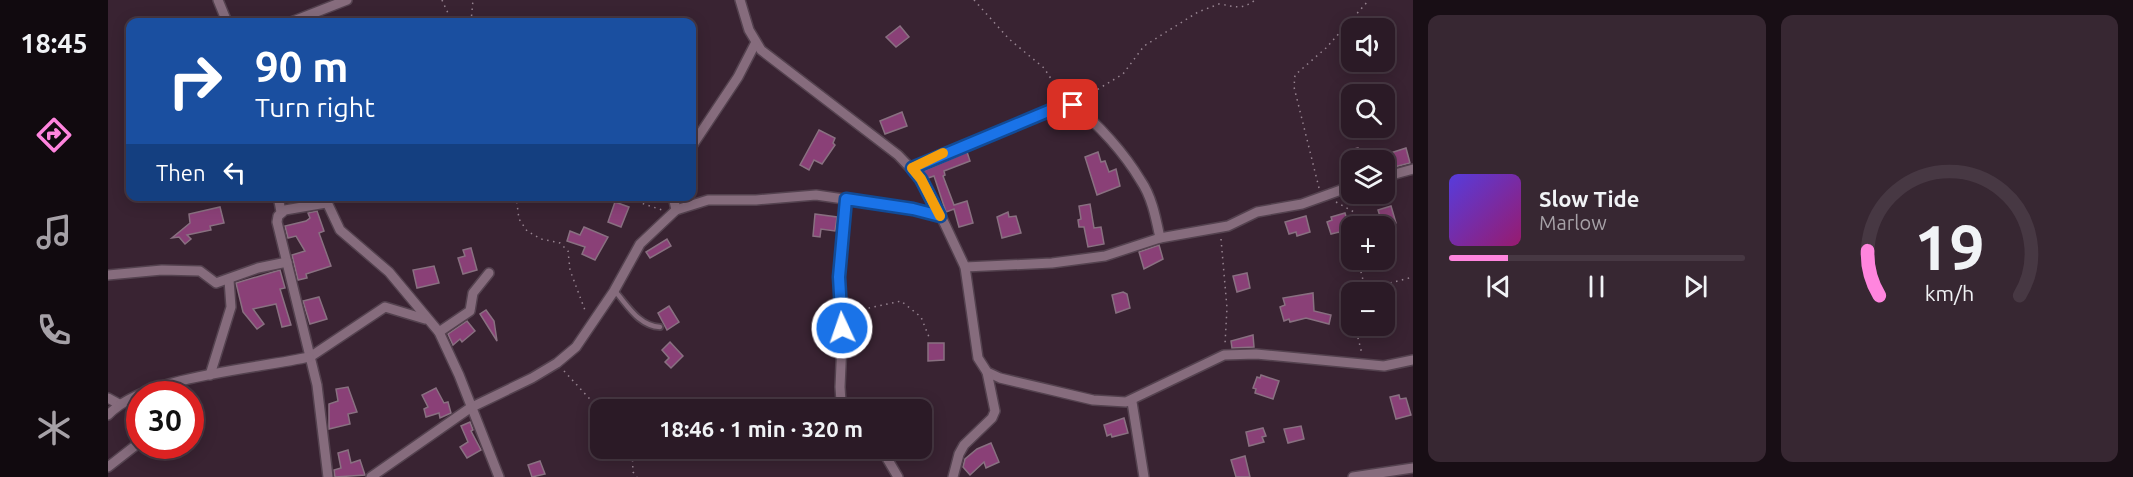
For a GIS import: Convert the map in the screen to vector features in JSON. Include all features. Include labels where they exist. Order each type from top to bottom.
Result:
[{"type":"street","points":[[218,0],[225,18]]},
{"type":"street","points":[[301,18],[347,0]]},
{"type":"street","points":[[740,0],[755,44],[776,64],[912,168],[921,179],[965,267],[978,358],[987,372],[994,411],[992,418],[964,445],[959,454],[953,477]]},
{"type":"street","points":[[696,140],[738,77],[755,44]]},
{"type":"street","points":[[912,168],[1051,110],[1075,106],[1117,150],[1142,182],[1151,203],[1160,238]]},
{"type":"street","points":[[1395,174],[1413,170]]},
{"type":"street","points":[[965,267],[1082,259],[1118,253],[1160,238],[1213,230],[1236,223],[1257,212],[1302,204],[1341,189]]},
{"type":"street","points":[[370,477],[470,408],[557,363],[576,347],[614,291],[640,244],[674,212],[708,200],[756,200],[816,195],[913,209],[940,216]]},
{"type":"street","points":[[842,399],[839,277],[846,199]]},
{"type":"street","points":[[279,201],[281,212],[277,222],[310,357],[323,422],[328,477]]},
{"type":"street","points":[[281,212],[321,201]]},
{"type":"street","points":[[326,201],[340,230],[389,272],[439,332],[459,375],[470,408],[499,477]]},
{"type":"street","points":[[673,201],[674,212]]},
{"type":"street","points":[[108,275],[162,270],[200,271],[212,283],[229,280],[258,268],[287,262]]},
{"type":"street","points":[[439,332],[470,311],[473,293],[489,273]]},
{"type":"street","points":[[210,375],[231,307],[229,280]]},
{"type":"street","points":[[188,381],[310,357],[385,307],[427,320]]},
{"type":"street","points":[[987,372],[1014,382],[1094,400],[1132,402],[1174,377],[1224,355],[1256,354],[1394,366],[1413,360]]},
{"type":"street","points":[[108,398],[119,404]]},
{"type":"street","points":[[108,416],[119,404],[126,401]]},
{"type":"street","points":[[1132,402],[1144,477]]},
{"type":"street","points":[[108,468],[126,453]]},
{"type":"street","points":[[887,459],[898,477]]},
{"type":"street","points":[[1353,477],[1413,468]]},
{"type":"lane","points":[[614,291],[638,319],[651,326],[660,327]]},
{"type":"path","points":[[442,0],[450,18]]},
{"type":"path","points":[[471,18],[473,0]]},
{"type":"path","points":[[974,0],[1009,39],[1044,68],[1064,99],[1075,106],[1095,90],[1123,74],[1144,46],[1191,16],[1215,4],[1223,4],[1233,9],[1244,8],[1255,0]]},
{"type":"path","points":[[1355,216],[1354,212],[1336,202],[1328,193],[1319,188],[1294,80],[1298,71],[1326,48],[1369,0]]},
{"type":"path","points":[[517,201],[519,219],[527,231],[541,239],[561,243],[568,251],[573,280],[591,327]]},
{"type":"path","points":[[637,201],[674,212]]},
{"type":"path","points":[[1213,230],[1220,235],[1224,251],[1227,308],[1224,355]]},
{"type":"path","points":[[1395,282],[1413,277]]},
{"type":"path","points":[[841,314],[901,301],[921,317],[929,337]]},
{"type":"path","points":[[1357,336],[1364,364]]},
{"type":"path","points":[[557,363],[590,399]]},
{"type":"path","points":[[632,459],[633,472],[637,477]]},
{"type":"building","points":[[900,26],[909,37],[896,47],[886,37]]},
{"type":"building","points":[[902,112],[907,126],[885,134],[880,121]]},
{"type":"building","points":[[819,130],[835,138],[833,143],[835,145],[822,164],[814,160],[809,170],[800,165]]},
{"type":"building","points":[[1406,148],[1410,163],[1395,167],[1395,152]]},
{"type":"building","points":[[967,152],[970,161],[944,171],[943,176],[954,205],[967,201],[973,223],[959,227],[954,209],[946,212],[934,176],[928,178],[923,171]]},
{"type":"building","points":[[1098,152],[1101,162],[1105,161],[1109,172],[1116,169],[1120,186],[1097,195],[1085,157]]},
{"type":"building","points":[[615,202],[629,207],[621,227],[608,222]]},
{"type":"building","points":[[1090,204],[1094,228],[1101,227],[1104,244],[1088,247],[1084,227],[1079,227],[1078,220],[1081,219],[1079,206]]},
{"type":"building","points":[[1391,206],[1394,216],[1380,216],[1378,210]]},
{"type":"building","points":[[220,207],[224,223],[210,226],[211,230],[187,235],[191,239],[185,244],[179,237],[172,238],[190,223],[189,214]]},
{"type":"building","points":[[317,211],[324,231],[319,233],[331,266],[306,274],[307,278],[298,280],[292,255],[305,251],[296,236],[288,238],[285,226],[306,221],[310,218],[308,213]]},
{"type":"building","points":[[1008,212],[1009,217],[1016,216],[1021,233],[1002,238],[997,217]]},
{"type":"building","points":[[1345,213],[1346,216],[1341,216],[1341,236],[1339,232],[1331,234],[1327,222],[1332,220],[1331,217]]},
{"type":"building","points":[[815,214],[837,217],[835,231],[821,229],[820,237],[813,236]]},
{"type":"building","points":[[1306,216],[1310,232],[1297,236],[1296,232],[1289,234],[1285,222]]},
{"type":"building","points":[[584,227],[608,237],[595,260],[582,254],[585,247],[567,241],[570,231],[580,235]]},
{"type":"building","points":[[667,239],[671,246],[650,258],[646,252]]},
{"type":"building","points":[[1159,245],[1163,259],[1144,269],[1139,252]]},
{"type":"building","points":[[471,248],[477,270],[463,274],[458,258],[465,256],[463,250]]},
{"type":"building","points":[[434,266],[439,283],[417,288],[413,270]]},
{"type":"building","points":[[280,270],[285,288],[280,289],[291,325],[282,327],[276,304],[253,309],[264,324],[257,329],[243,312],[236,283]]},
{"type":"building","points":[[1247,273],[1250,288],[1237,292],[1233,276]]},
{"type":"building","points":[[1123,292],[1127,294],[1130,308],[1116,313],[1112,295]]},
{"type":"building","points":[[1313,293],[1314,311],[1331,315],[1329,324],[1306,318],[1290,322],[1289,319],[1284,321],[1280,307],[1285,305],[1283,298]]},
{"type":"building","points":[[319,297],[327,319],[310,324],[303,301]]},
{"type":"building","points":[[669,306],[679,322],[667,330],[658,313]]},
{"type":"building","points":[[486,310],[494,321],[497,341],[480,314]]},
{"type":"building","points":[[467,321],[475,331],[462,342],[460,339],[453,345],[448,334]]},
{"type":"building","points":[[1253,335],[1254,347],[1232,348],[1231,341]]},
{"type":"building","points":[[670,342],[683,356],[671,368],[665,362],[669,358],[662,350]]},
{"type":"building","points":[[928,343],[944,343],[944,360],[928,361]]},
{"type":"building","points":[[1261,375],[1279,381],[1273,399],[1255,393],[1256,389],[1253,388],[1257,377],[1260,378]]},
{"type":"building","points":[[348,387],[357,412],[348,414],[350,424],[329,429],[329,404],[338,401],[336,389]]},
{"type":"building","points":[[436,388],[444,403],[448,402],[451,413],[440,418],[439,413],[426,417],[424,409],[428,407],[422,395]]},
{"type":"building","points":[[1399,395],[1400,399],[1406,398],[1411,415],[1396,419],[1390,397]]},
{"type":"building","points":[[1124,418],[1128,433],[1107,436],[1104,425]]},
{"type":"building","points":[[470,422],[473,430],[471,431],[481,450],[467,458],[460,447],[468,442],[461,426]]},
{"type":"building","points":[[1301,426],[1304,439],[1288,443],[1284,429]]},
{"type":"building","points":[[1263,428],[1266,436],[1262,437],[1264,442],[1249,446],[1246,432]]},
{"type":"building","points":[[991,443],[999,462],[986,468],[984,462],[970,475],[963,467],[965,459],[977,449]]},
{"type":"building","points":[[348,450],[351,463],[360,460],[365,475],[335,477],[334,470],[341,468],[338,453]]},
{"type":"building","points":[[1245,456],[1250,477],[1236,477],[1231,460]]},
{"type":"building","points":[[540,461],[545,474],[532,477],[528,465]]},
{"type":"slow traffic","points":[[940,216],[921,179],[912,168],[943,153]]},
{"type":"route","points":[[842,328],[839,277],[846,199],[913,209],[940,216],[921,179],[912,168],[938,155],[1001,132],[1051,110],[1073,105]]}]
